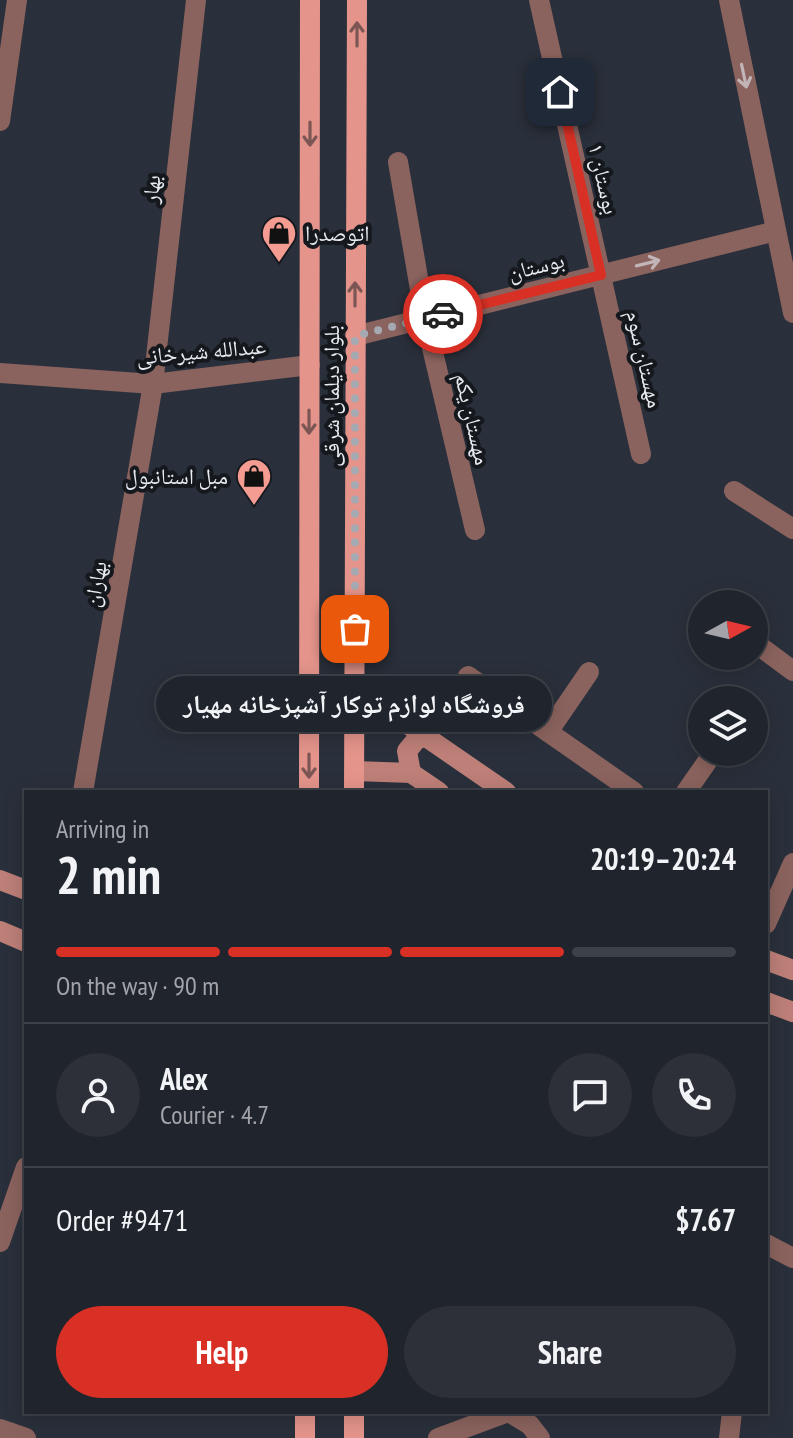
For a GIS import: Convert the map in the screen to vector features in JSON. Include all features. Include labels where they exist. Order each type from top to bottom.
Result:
[{"type":"main road","name":"بلوار دیلمان شرقی","points":[[309,790],[310,0]]},
{"type":"main road","name":"بلوار دیلمان شرقی","points":[[354,790],[357,0]]},
{"type":"main road","points":[[355,688],[503,790]]},
{"type":"main road","points":[[411,773],[407,751],[417,739],[427,737]]},
{"type":"main road","points":[[355,771],[411,773],[436,790]]},
{"type":"main road","points":[[0,880],[24,889]]},
{"type":"main road","points":[[0,931],[24,941]]},
{"type":"main road","points":[[768,961],[793,970]]},
{"type":"main road","points":[[768,1003],[793,1012]]},
{"type":"main road","points":[[305,1414],[305,1438]]},
{"type":"main road","points":[[354,1414],[354,1438]]},
{"type":"street","points":[[0,121],[17,0]]},
{"type":"street","name":"بهار","points":[[153,384],[196,0]]},
{"type":"street","name":"بوستان ۱","points":[[539,0],[601,275]]},
{"type":"street","points":[[729,0],[793,313]]},
{"type":"street","name":"مهستان یکم","points":[[398,162],[425,318],[475,530]]},
{"type":"street","name":"بوستان","points":[[355,336],[776,231]]},
{"type":"street","name":"مهستان سوم","points":[[601,275],[641,454]]},
{"type":"street","name":"عبدالله شیرخانی","points":[[0,373],[153,384],[310,365]]},
{"type":"street","name":"بهاران","points":[[83,790],[153,384]]},
{"type":"street","points":[[734,491],[793,529]]},
{"type":"street","points":[[768,652],[793,671]]},
{"type":"street","points":[[548,732],[589,672]]},
{"type":"street","points":[[468,676],[631,790]]},
{"type":"street","points":[[687,790],[704,766]]},
{"type":"street","points":[[768,914],[773,888],[793,863]]},
{"type":"street","points":[[1,1233],[24,1172]]},
{"type":"street","points":[[768,1245],[793,1258]]},
{"type":"street","points":[[438,1438],[504,1414]]},
{"type":"street","points":[[512,1414],[530,1425],[540,1438]]},
{"type":"street","points":[[729,1438],[732,1414]]},
{"type":"street","points":[[0,1429],[26,1438]]},
{"type":"way so far","points":[[355,629],[355,336],[443,314]]},
{"type":"place","name":"اتوصدرا","points":[[279,264]]},
{"type":"place","name":"مبل استانبول","points":[[254,507]]},
{"type":"place","name":"فروشگاه لوازم توکار آشپزخانه مهیار","points":[[355,629]]},
{"type":"route","points":[[443,314],[601,275],[560,92]]}]
